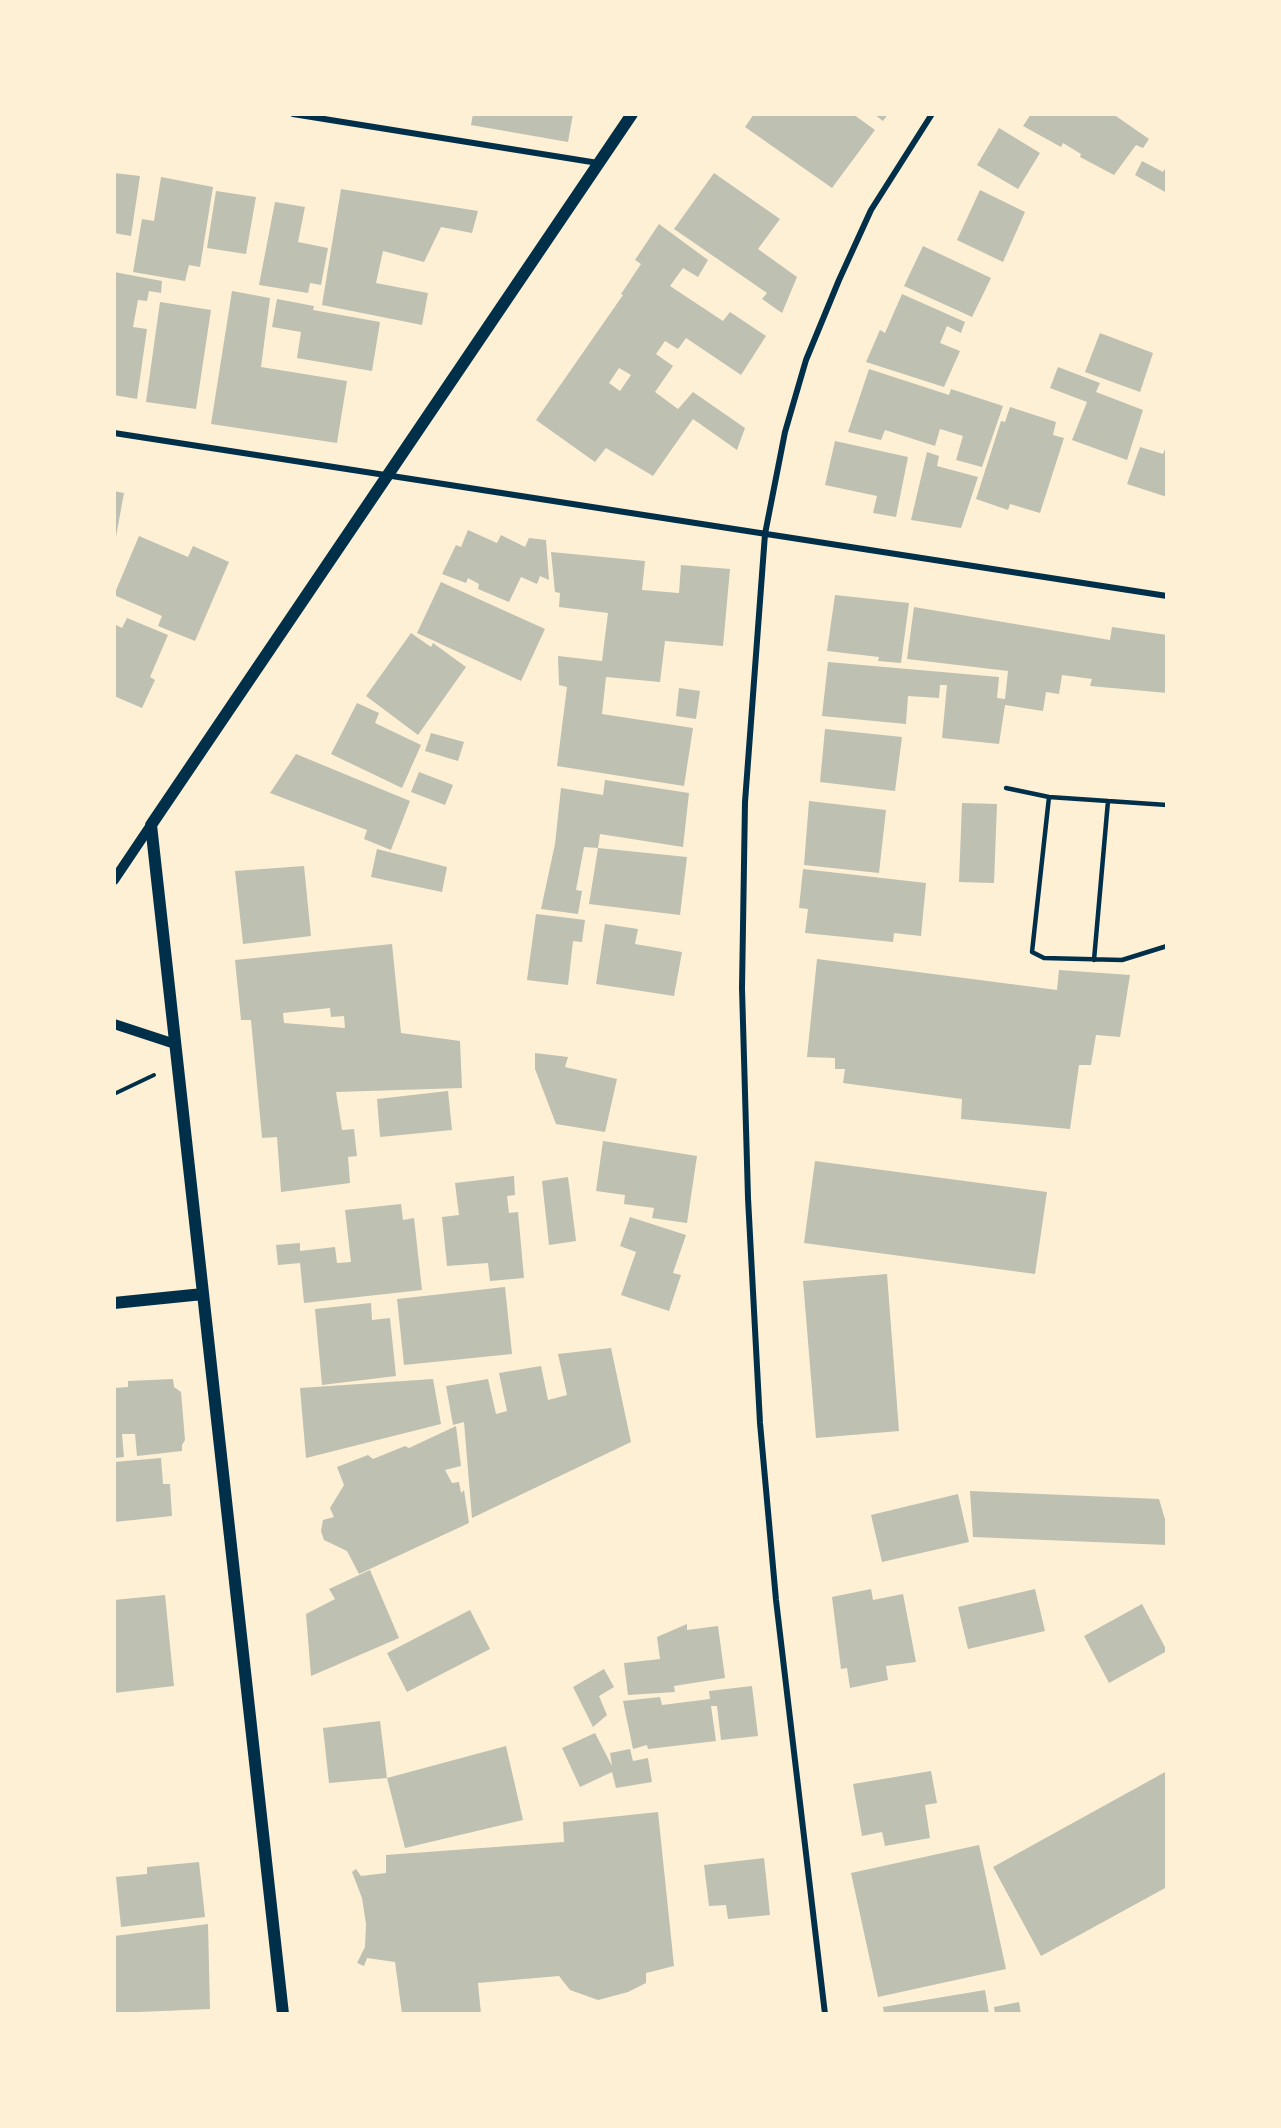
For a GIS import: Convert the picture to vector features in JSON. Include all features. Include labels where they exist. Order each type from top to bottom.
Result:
[{"type":"main road","points":[[283,2014],[151,825],[632,114]]},
{"type":"main road","points":[[114,1303],[202,1294]]},
{"type":"street","points":[[293,114],[599,163]]},
{"type":"street","points":[[825,2014],[774,1577],[760,1423],[748,1198],[741,988],[745,814],[765,534],[785,432],[806,360],[838,280],[871,210],[932,114]]},
{"type":"street","points":[[114,433],[1167,596]]},
{"type":"street","points":[[114,880],[151,825]]},
{"type":"street","points":[[114,1024],[175,1044]]},
{"type":"lane","points":[[1006,788],[1048,797],[1167,805]]},
{"type":"lane","points":[[1048,797],[1032,952],[1044,958],[1122,960],[1167,946]]},
{"type":"lane","points":[[1094,960],[1108,801]]},
{"type":"path","points":[[114,1094],[177,1064]]},
{"type":"building","points":[[473,114],[573,114],[568,142],[471,125]]},
{"type":"building","points":[[754,114],[853,114],[875,130],[832,188],[745,127]]},
{"type":"building","points":[[874,114],[888,114],[883,121]]},
{"type":"building","points":[[1031,114],[1113,114],[1149,139],[1143,148],[1136,145],[1114,175],[1080,157],[1081,154],[1063,143],[1061,147],[1023,126]]},
{"type":"building","points":[[999,128],[1040,153],[1018,189],[977,165]]},
{"type":"building","points":[[1142,161],[1163,172],[1167,165],[1167,193],[1135,175]]},
{"type":"building","points":[[114,173],[140,176],[131,236],[114,233]]},
{"type":"building","points":[[714,173],[780,219],[758,249],[797,277],[782,313],[762,299],[767,293],[674,229]]},
{"type":"building","points":[[161,177],[213,187],[200,267],[189,265],[185,281],[133,272],[142,219],[154,221]]},
{"type":"building","points":[[341,189],[478,211],[472,233],[441,227],[424,262],[383,251],[376,283],[428,293],[422,325],[322,305]]},
{"type":"building","points":[[980,190],[1025,212],[1003,262],[957,240]]},
{"type":"building","points":[[216,191],[256,197],[246,254],[207,248]]},
{"type":"building","points":[[275,202],[305,207],[298,242],[328,248],[321,285],[310,283],[308,293],[259,285]]},
{"type":"building","points":[[659,224],[708,260],[698,277],[683,268],[670,286],[723,321],[730,312],[766,336],[741,375],[686,338],[678,349],[665,341],[656,354],[673,366],[655,392],[678,409],[693,392],[745,428],[737,450],[693,419],[653,476],[606,448],[595,462],[536,420],[623,295],[621,294],[641,264],[635,260]],"holes":[[[619,368],[631,375],[620,391],[609,383]]]},
{"type":"building","points":[[923,246],[991,278],[972,317],[904,286]]},
{"type":"building","points":[[114,272],[162,281],[161,293],[149,291],[147,301],[138,300],[133,327],[147,329],[137,399],[114,395]]},
{"type":"building","points":[[232,291],[270,298],[261,367],[347,381],[337,443],[211,424]]},
{"type":"building","points":[[902,294],[965,322],[961,333],[947,326],[940,343],[960,351],[944,387],[866,362],[880,330],[885,333]]},
{"type":"building","points":[[277,299],[314,306],[313,310],[380,322],[372,371],[297,358],[301,332],[272,327]]},
{"type":"building","points":[[160,302],[211,310],[196,409],[146,402]]},
{"type":"building","points":[[1100,333],[1153,353],[1140,392],[1085,372]]},
{"type":"building","points":[[1058,367],[1100,383],[1096,392],[1143,410],[1127,460],[1072,440],[1087,402],[1050,388]]},
{"type":"building","points":[[869,369],[949,395],[951,389],[1003,406],[982,467],[956,460],[963,436],[940,429],[935,446],[885,430],[881,440],[848,432]]},
{"type":"building","points":[[1010,407],[1056,422],[1053,435],[1064,438],[1040,513],[1010,504],[1008,510],[976,499],[1001,421],[1005,422]]},
{"type":"building","points":[[835,441],[908,457],[896,517],[873,513],[877,496],[825,485]]},
{"type":"building","points":[[1167,444],[1167,497],[1127,484],[1140,447],[1163,454]]},
{"type":"building","points":[[927,452],[939,456],[937,466],[978,477],[961,528],[911,520]]},
{"type":"building","points":[[114,491],[124,493],[115,542],[114,542]]},
{"type":"building","points":[[468,530],[497,543],[501,535],[525,547],[529,538],[546,540],[549,580],[540,576],[537,584],[521,577],[509,602],[478,589],[479,584],[468,578],[466,583],[442,574],[456,545],[461,547]]},
{"type":"building","points":[[139,536],[188,557],[193,546],[229,562],[195,641],[158,626],[162,616],[114,595]]},
{"type":"building","points":[[551,552],[645,561],[642,590],[679,593],[681,565],[730,569],[723,646],[665,641],[660,682],[606,677],[602,714],[693,728],[684,786],[557,766],[567,687],[559,685],[558,656],[602,661],[608,613],[559,607],[560,593],[555,592]]},
{"type":"building","points":[[441,582],[545,629],[521,681],[417,633]]},
{"type":"building","points":[[835,595],[909,603],[901,663],[878,661],[879,657],[827,651]]},
{"type":"building","points":[[914,607],[1110,640],[1112,627],[1167,635],[1167,693],[1090,686],[1092,679],[1062,675],[1059,694],[1046,692],[1043,711],[1005,705],[999,744],[942,738],[947,685],[940,685],[939,698],[908,696],[906,724],[822,716],[828,662],[999,677],[997,698],[1005,699],[1008,671],[907,659]]},
{"type":"building","points":[[127,618],[168,635],[150,677],[155,680],[142,708],[114,696],[114,624],[122,628]]},
{"type":"building","points":[[411,633],[431,647],[433,643],[466,667],[418,735],[366,696]]},
{"type":"building","points":[[679,688],[700,691],[696,719],[676,716]]},
{"type":"building","points":[[357,703],[379,713],[375,723],[421,745],[402,788],[331,754]]},
{"type":"building","points":[[825,729],[902,737],[895,791],[820,782]]},
{"type":"building","points":[[431,733],[464,742],[458,761],[425,751]]},
{"type":"building","points":[[296,754],[410,801],[391,850],[364,839],[367,830],[270,793]]},
{"type":"building","points":[[419,772],[453,785],[445,805],[411,792]]},
{"type":"building","points":[[605,780],[689,793],[683,847],[600,834],[598,848],[584,847],[576,890],[582,891],[578,914],[541,909],[555,844],[561,788],[603,795]]},
{"type":"building","points":[[809,801],[886,810],[879,873],[804,865]]},
{"type":"building","points":[[962,803],[997,804],[994,883],[959,882]]},
{"type":"building","points":[[598,848],[687,857],[680,915],[589,904]]},
{"type":"building","points":[[377,849],[447,867],[442,892],[371,877]]},
{"type":"building","points":[[304,866],[311,936],[243,944],[235,871]]},
{"type":"building","points":[[803,869],[926,883],[921,936],[894,933],[893,942],[805,933],[808,909],[799,908]]},
{"type":"building","points":[[536,914],[585,920],[582,942],[573,941],[568,985],[527,980]]},
{"type":"building","points":[[605,924],[638,929],[635,944],[682,952],[674,996],[596,984]]},
{"type":"building","points":[[392,944],[401,1033],[460,1041],[462,1088],[336,1092],[342,1130],[354,1129],[357,1156],[348,1157],[350,1183],[281,1192],[277,1137],[262,1138],[251,1020],[241,1020],[235,960]],"holes":[[[330,1008],[331,1017],[344,1016],[345,1028],[284,1023],[283,1013]]]},
{"type":"building","points":[[817,959],[1057,990],[1059,970],[1130,975],[1120,1037],[1096,1035],[1091,1065],[1079,1065],[1070,1129],[961,1119],[962,1099],[843,1083],[845,1069],[835,1069],[835,1058],[807,1057]]},
{"type":"building","points":[[535,1053],[568,1057],[565,1067],[617,1079],[605,1132],[556,1124],[535,1069]]},
{"type":"building","points":[[448,1091],[452,1130],[380,1137],[377,1099]]},
{"type":"building","points":[[603,1141],[697,1156],[687,1223],[652,1218],[654,1208],[624,1204],[625,1195],[596,1191]]},
{"type":"building","points":[[815,1161],[1047,1192],[1035,1274],[804,1243]]},
{"type":"building","points":[[514,1176],[515,1195],[507,1196],[509,1213],[518,1212],[524,1278],[490,1281],[488,1263],[447,1266],[442,1217],[459,1215],[455,1183]]},
{"type":"building","points":[[568,1177],[576,1241],[549,1245],[542,1181]]},
{"type":"building","points":[[401,1204],[403,1220],[414,1218],[422,1290],[304,1303],[300,1263],[278,1265],[276,1245],[300,1243],[300,1251],[335,1247],[337,1263],[351,1262],[345,1210]]},
{"type":"building","points":[[630,1217],[686,1235],[673,1273],[681,1275],[669,1311],[621,1295],[636,1252],[620,1246]]},
{"type":"building","points":[[887,1274],[899,1431],[816,1438],[803,1281]]},
{"type":"building","points":[[505,1287],[512,1354],[404,1365],[397,1299]]},
{"type":"building","points":[[371,1303],[372,1320],[390,1318],[396,1376],[322,1385],[315,1309]]},
{"type":"building","points":[[611,1348],[631,1442],[472,1518],[464,1422],[453,1425],[446,1386],[488,1379],[496,1414],[507,1411],[499,1373],[541,1366],[548,1400],[567,1395],[558,1354]]},
{"type":"building","points":[[173,1379],[174,1387],[181,1392],[185,1440],[182,1451],[137,1456],[135,1434],[122,1434],[124,1457],[114,1458],[114,1388],[128,1387],[128,1381]]},
{"type":"building","points":[[433,1379],[441,1424],[306,1458],[300,1388]]},
{"type":"building","points":[[456,1426],[461,1466],[445,1470],[452,1483],[459,1482],[461,1493],[464,1490],[469,1523],[359,1574],[347,1551],[324,1540],[321,1531],[323,1520],[334,1517],[330,1508],[344,1485],[337,1467],[368,1455],[373,1459],[405,1446],[409,1448]]},
{"type":"building","points":[[161,1458],[163,1484],[170,1484],[172,1516],[114,1522],[114,1462]]},
{"type":"building","points":[[970,1491],[1159,1499],[1167,1526],[1167,1545],[973,1537]]},
{"type":"building","points":[[958,1494],[969,1542],[882,1562],[871,1515]]},
{"type":"building","points":[[370,1570],[399,1638],[311,1676],[306,1614],[335,1599],[329,1589]]},
{"type":"building","points":[[871,1589],[873,1600],[903,1594],[916,1662],[886,1666],[888,1680],[850,1688],[847,1668],[841,1669],[832,1597]]},
{"type":"building","points":[[1035,1589],[1045,1631],[968,1649],[958,1607]]},
{"type":"building","points":[[165,1595],[174,1686],[114,1693],[114,1600]]},
{"type":"building","points":[[1142,1604],[1167,1651],[1109,1683],[1084,1636]]},
{"type":"building","points":[[470,1610],[490,1649],[407,1692],[387,1653]]},
{"type":"building","points":[[687,1624],[687,1630],[718,1626],[725,1678],[674,1686],[675,1692],[628,1695],[624,1663],[660,1659],[657,1637]]},
{"type":"building","points":[[604,1669],[614,1687],[599,1696],[607,1715],[593,1727],[573,1687]]},
{"type":"building","points":[[752,1686],[758,1736],[721,1740],[717,1706],[711,1706],[716,1741],[648,1749],[647,1745],[633,1749],[623,1701],[660,1697],[662,1705],[710,1699],[709,1691]]},
{"type":"building","points":[[380,1721],[387,1778],[329,1783],[323,1728]]},
{"type":"building","points":[[595,1733],[612,1766],[610,1753],[630,1749],[633,1761],[648,1758],[652,1782],[616,1788],[612,1772],[580,1787],[562,1748]]},
{"type":"building","points":[[506,1746],[523,1820],[405,1848],[387,1778]]},
{"type":"building","points":[[931,1771],[937,1803],[925,1805],[930,1838],[885,1846],[882,1832],[862,1836],[853,1784]]},
{"type":"building","points":[[1167,1771],[1167,1887],[1041,1956],[993,1867]]},
{"type":"building","points":[[658,1812],[674,1966],[646,1973],[646,1983],[628,1992],[598,2000],[570,1990],[559,1976],[478,1983],[481,2014],[402,2014],[395,1962],[367,1958],[364,1966],[357,1963],[365,1947],[366,1924],[362,1898],[352,1872],[356,1869],[361,1876],[386,1873],[386,1855],[564,1842],[563,1822]]},
{"type":"building","points":[[979,1845],[1006,1969],[878,1997],[851,1873]]},
{"type":"building","points":[[764,1858],[770,1915],[728,1919],[726,1905],[709,1906],[704,1865]]},
{"type":"building","points":[[199,1862],[205,1917],[121,1927],[116,1877],[147,1874],[147,1867]]},
{"type":"building","points":[[208,1924],[210,2009],[114,2013],[114,1936]]},
{"type":"building","points":[[985,1990],[989,2014],[884,2014],[883,2007]]},
{"type":"building","points":[[1019,2002],[1021,2014],[995,2014],[994,2007]]}]
